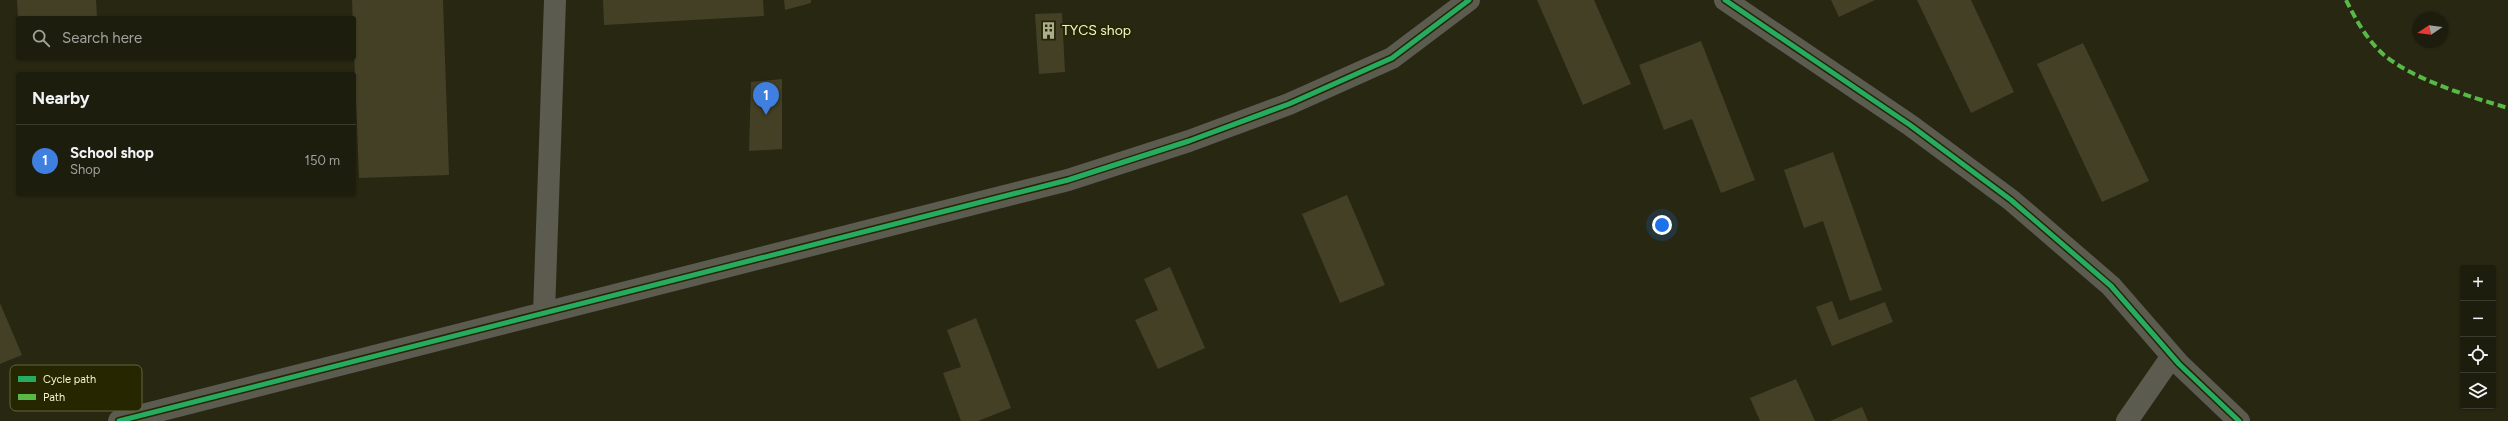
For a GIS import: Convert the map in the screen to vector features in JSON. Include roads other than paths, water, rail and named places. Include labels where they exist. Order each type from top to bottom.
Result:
[{"type":"street","points":[[544,313],[554,0]]},
{"type":"street","points":[[119,421],[1068,180],[1190,141],[1289,104],[1392,58],[1469,0]]},
{"type":"street","points":[[1725,0],[1910,125],[2011,200],[2112,286],[2172,356],[2239,421]]},
{"type":"street","points":[[2127,421],[2172,356]]},
{"type":"place","name":"TYCS shop","points":[[1049,30]]},
{"type":"place","name":"School shop","points":[[766,115]]}]
